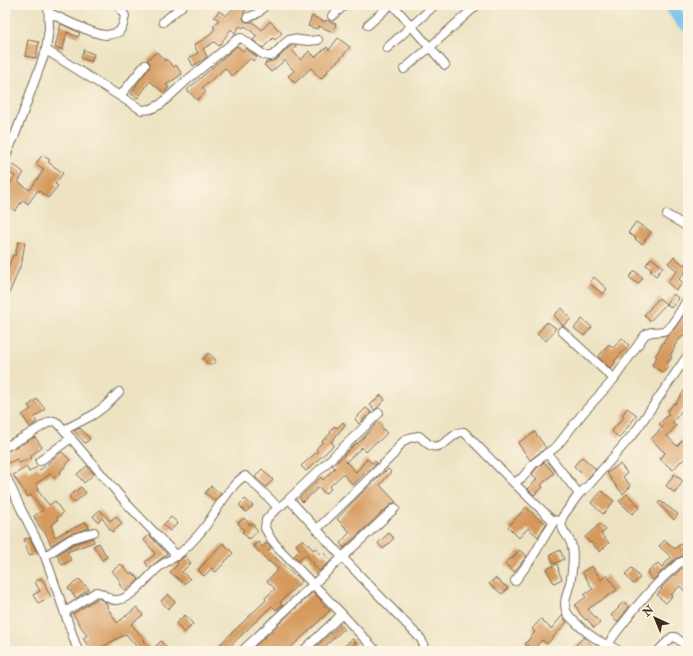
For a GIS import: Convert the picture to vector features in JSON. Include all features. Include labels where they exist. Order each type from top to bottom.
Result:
[{"type":"street","points":[[5,158],[46,50],[49,9],[90,31],[104,35],[119,32],[123,25],[125,16],[118,5]]},
{"type":"street","points":[[248,17],[254,16],[265,5]]},
{"type":"street","points":[[332,16],[345,5]]},
{"type":"street","points":[[368,25],[392,5],[445,65]]},
{"type":"street","points":[[387,48],[435,5]]},
{"type":"street","points":[[404,69],[430,48],[477,5]]},
{"type":"street","points":[[163,22],[181,6],[188,14]]},
{"type":"street","points":[[46,50],[142,110],[151,109],[161,104],[186,81],[236,40],[241,38],[246,40],[268,57],[273,55],[288,40],[318,40]]},
{"type":"street","points":[[120,96],[145,65]]},
{"type":"street","points":[[667,215],[688,227]]},
{"type":"street","points":[[514,483],[523,477],[533,464],[557,446],[583,413],[614,379],[646,333],[666,330],[672,324],[688,298]]},
{"type":"street","points":[[562,331],[614,379]]},
{"type":"street","points":[[514,581],[579,494],[588,486],[635,432],[687,360]]},
{"type":"street","points":[[64,430],[93,415],[105,406],[119,392]]},
{"type":"street","points":[[364,651],[373,648],[283,553],[271,539],[265,528],[266,520],[271,514],[289,499],[378,412]]},
{"type":"street","points":[[5,447],[49,422],[54,421],[58,423],[126,503],[176,556]]},
{"type":"street","points":[[317,528],[393,455],[403,442],[410,437],[419,436],[434,447],[439,446],[458,432],[464,432],[550,518],[558,521],[561,528],[570,539],[573,547],[571,575],[565,603],[566,611],[572,620],[599,640],[605,648]]},
{"type":"street","points":[[40,461],[71,438]]},
{"type":"street","points":[[547,453],[579,494]]},
{"type":"street","points":[[5,474],[45,556],[78,651]]},
{"type":"street","points":[[65,612],[96,592],[114,600],[127,597],[136,591],[161,565],[176,556],[189,545],[203,529],[240,478],[245,476],[278,508]]},
{"type":"street","points":[[289,499],[421,639],[423,644],[422,651]]},
{"type":"street","points":[[242,651],[396,508]]},
{"type":"street","points":[[45,556],[72,540],[94,532]]},
{"type":"street","points":[[605,648],[628,616],[656,584],[679,562],[688,562]]},
{"type":"street","points":[[304,651],[342,614]]},
{"type":"street","points":[[658,651],[672,637],[675,637],[687,645]]},
{"type":"street","points":[[605,648],[616,648],[619,651]]},
{"type":"building","points":[[236,5],[251,5],[243,13],[244,21],[253,22],[262,30],[270,21],[282,33],[275,40],[273,38],[263,48],[253,40],[257,36],[245,26],[243,28],[240,26],[235,33],[231,29],[219,46],[214,42],[203,49],[207,57],[193,66],[189,58],[198,53],[194,45],[209,36],[215,28],[213,27],[219,20],[214,17],[219,11],[226,16]]},
{"type":"building","points":[[312,16],[325,22],[326,20],[336,24],[333,32],[319,26],[317,29],[308,26]]},
{"type":"building","points":[[61,24],[80,33],[78,37],[67,32],[63,49],[55,48]]},
{"type":"building","points":[[338,38],[350,47],[321,79],[311,68],[295,83],[288,76],[294,71],[285,60],[271,72],[264,65],[267,62],[277,59],[293,45],[296,47],[292,50],[301,60],[309,51],[315,57],[327,47],[329,50]]},
{"type":"building","points":[[28,40],[39,42],[36,58],[25,56]]},
{"type":"building","points":[[237,46],[243,51],[246,48],[257,57],[253,61],[251,58],[232,76],[225,68],[202,88],[206,92],[197,100],[187,90]]},
{"type":"building","points":[[84,50],[94,54],[91,62],[81,58]]},
{"type":"building","points":[[157,52],[165,61],[166,59],[174,67],[176,65],[182,74],[166,85],[169,87],[164,93],[150,81],[138,98],[131,94],[149,68],[150,63],[147,60]]},
{"type":"building","points":[[42,155],[50,160],[48,162],[63,173],[55,184],[58,186],[48,198],[38,190],[28,204],[23,200],[15,211],[5,204],[5,193],[15,176],[6,172],[10,164],[17,167],[24,173],[18,182],[30,190],[44,169],[36,164]]},
{"type":"building","points":[[636,222],[651,232],[642,244],[628,233]]},
{"type":"building","points":[[18,242],[25,243],[23,259],[5,304],[5,275],[13,255],[15,256]]},
{"type":"building","points":[[674,257],[684,265],[688,260],[688,268],[679,279],[683,283],[676,290],[667,282],[677,271],[668,263]]},
{"type":"building","points":[[651,258],[663,267],[656,276],[650,271],[652,269],[646,265]]},
{"type":"building","points":[[635,271],[643,278],[638,284],[629,277]]},
{"type":"building","points":[[594,277],[607,289],[603,294],[589,283]]},
{"type":"building","points":[[674,294],[679,299],[671,308],[666,303]]},
{"type":"building","points":[[659,298],[666,304],[650,321],[644,315]]},
{"type":"building","points":[[562,308],[571,319],[563,326],[554,315]]},
{"type":"building","points":[[686,312],[688,314],[688,339],[683,335],[674,346],[675,347],[670,356],[672,357],[666,365],[668,366],[663,373],[652,365],[657,357],[655,356],[668,335]]},
{"type":"building","points":[[582,319],[592,327],[584,336],[574,328]]},
{"type":"building","points":[[547,322],[556,328],[546,341],[537,334]]},
{"type":"building","points":[[622,338],[629,345],[614,361],[616,362],[610,368],[598,357],[609,344],[613,348]]},
{"type":"building","points":[[208,353],[216,360],[211,366],[203,359]]},
{"type":"building","points":[[688,385],[688,410],[684,408],[672,423],[676,426],[667,436],[677,446],[688,434],[688,455],[673,470],[660,459],[665,453],[651,439],[663,427],[659,424],[669,414],[667,412],[674,403],[675,404]]},
{"type":"building","points":[[381,395],[385,400],[375,410],[370,405]]},
{"type":"building","points":[[37,399],[45,409],[34,418],[37,422],[30,427],[22,415],[31,409],[28,406]]},
{"type":"building","points":[[366,408],[371,412],[359,424],[355,419]]},
{"type":"building","points":[[627,408],[637,415],[619,438],[612,431],[624,417],[622,416]]},
{"type":"building","points":[[343,422],[345,425],[331,442],[334,445],[306,471],[301,466],[318,451],[316,449],[331,433],[330,432],[334,426],[337,428]]},
{"type":"building","points":[[378,422],[387,433],[366,452],[362,447],[346,462],[356,472],[367,459],[372,463],[375,461],[377,463],[353,485],[343,474],[329,487],[331,489],[325,494],[319,487],[303,502],[299,498],[321,477],[323,480],[335,468],[332,465],[356,443],[357,444]]},
{"type":"building","points":[[80,428],[90,439],[85,443],[74,431]]},
{"type":"building","points":[[535,432],[546,448],[530,460],[518,443]]},
{"type":"building","points":[[35,437],[42,447],[31,456],[32,458],[19,463],[17,459],[8,463],[5,457],[5,452]]},
{"type":"building","points":[[62,452],[70,460],[60,472],[61,473],[54,478],[50,474],[36,484],[39,489],[37,490],[49,505],[55,501],[63,513],[57,518],[58,520],[51,525],[55,537],[86,522],[89,528],[69,534],[51,545],[46,534],[34,516],[43,510],[31,495],[28,497],[13,475],[27,467],[29,472],[37,467],[40,470]]},
{"type":"building","points":[[582,457],[596,469],[587,479],[574,466]]},
{"type":"building","points":[[544,462],[554,473],[541,485],[543,487],[534,495],[528,489],[537,479],[532,474]]},
{"type":"building","points":[[620,464],[627,473],[623,477],[631,486],[623,494],[607,473]]},
{"type":"building","points":[[87,466],[94,474],[84,483],[77,474]]},
{"type":"building","points":[[262,469],[273,480],[266,487],[255,477]]},
{"type":"building","points":[[388,469],[391,472],[380,485],[396,502],[384,510],[344,548],[340,543],[350,532],[337,519]]},
{"type":"building","points":[[674,474],[683,481],[675,493],[666,486]]},
{"type":"building","points":[[211,486],[221,494],[215,501],[205,493]]},
{"type":"building","points":[[81,487],[86,493],[74,503],[69,496]]},
{"type":"building","points":[[602,491],[614,501],[603,514],[591,503]]},
{"type":"building","points":[[627,494],[640,507],[632,514],[619,501]]},
{"type":"building","points":[[245,499],[253,506],[246,512],[239,505]]},
{"type":"building","points":[[660,501],[678,514],[674,520],[658,503]]},
{"type":"building","points":[[526,507],[546,524],[538,537],[528,528],[519,538],[508,527]]},
{"type":"building","points":[[100,510],[110,521],[116,516],[122,524],[112,532],[102,518],[98,522],[93,516]]},
{"type":"building","points":[[171,517],[178,523],[170,531],[163,525]]},
{"type":"building","points":[[244,518],[250,525],[252,523],[258,531],[249,539],[242,532],[244,530],[238,523]]},
{"type":"building","points":[[600,524],[606,530],[601,534],[609,543],[600,552],[585,537]]},
{"type":"building","points":[[389,533],[394,538],[383,549],[378,543]]},
{"type":"building","points":[[149,535],[167,554],[149,568],[145,562],[155,553],[144,540]]},
{"type":"building","points":[[30,538],[37,553],[29,555],[24,539]]},
{"type":"building","points":[[93,538],[94,542],[67,552],[71,560],[62,565],[57,555],[73,544]]},
{"type":"building","points":[[303,539],[313,550],[315,548],[322,555],[324,553],[331,561],[319,571],[306,555],[299,561],[294,556],[300,550],[296,545]]},
{"type":"building","points":[[665,540],[675,549],[681,544],[688,551],[688,554],[675,559],[653,580],[647,573],[658,563],[662,567],[671,557],[659,546]]},
{"type":"building","points":[[258,542],[262,547],[267,543],[271,548],[268,551],[302,581],[280,602],[282,605],[276,610],[272,606],[225,651],[213,651],[266,600],[265,598],[275,589],[267,581],[278,569],[253,546]]},
{"type":"building","points":[[99,543],[107,557],[102,560],[93,546]]},
{"type":"building","points":[[223,543],[233,553],[216,572],[212,568],[204,576],[198,570]]},
{"type":"building","points":[[519,550],[527,556],[514,572],[505,564],[511,558],[512,559]]},
{"type":"building","points":[[560,550],[564,559],[554,564],[550,555]]},
{"type":"building","points":[[185,556],[191,563],[182,572],[190,579],[184,584],[170,572],[178,564],[177,562]]},
{"type":"building","points":[[121,564],[130,574],[132,572],[139,579],[125,591],[119,584],[121,582],[112,571]]},
{"type":"building","points":[[557,564],[562,579],[554,583],[546,569]]},
{"type":"building","points":[[592,566],[601,580],[607,575],[617,590],[588,609],[600,623],[594,628],[587,619],[586,620],[581,615],[575,605],[586,597],[584,595],[593,589],[582,572]]},
{"type":"building","points":[[632,568],[640,578],[633,584],[625,574]]},
{"type":"building","points":[[682,568],[688,575],[688,595],[680,586],[671,595],[672,596],[666,603],[657,595],[662,589],[661,588]]},
{"type":"building","points":[[41,578],[51,597],[38,603],[33,595],[40,591],[35,582]]},
{"type":"building","points":[[495,578],[508,588],[502,594],[489,584]]},
{"type":"building","points":[[79,579],[89,589],[76,598],[68,588]]},
{"type":"building","points":[[313,592],[330,611],[287,651],[250,651]]},
{"type":"building","points":[[168,594],[175,602],[168,609],[161,601]]},
{"type":"building","points":[[98,598],[106,603],[117,623],[137,607],[143,615],[131,624],[152,650],[161,641],[170,651],[140,651],[126,634],[100,648],[102,651],[91,651],[83,638],[87,636],[73,614]]},
{"type":"building","points":[[624,602],[629,607],[617,622],[611,615]]},
{"type":"building","points":[[185,615],[193,624],[184,633],[176,623]]},
{"type":"building","points":[[562,616],[567,622],[547,644],[542,640],[533,650],[525,644],[535,632],[532,629],[541,619],[551,629]]},
{"type":"building","points":[[340,625],[344,629],[320,651],[311,651]]},
{"type":"building","points":[[584,637],[592,646],[591,648],[594,651],[570,651]]},
{"type":"building","points":[[352,639],[356,643],[348,651],[339,651]]},
{"type":"waterway","points":[[670,5],[682,22],[688,26]]}]
